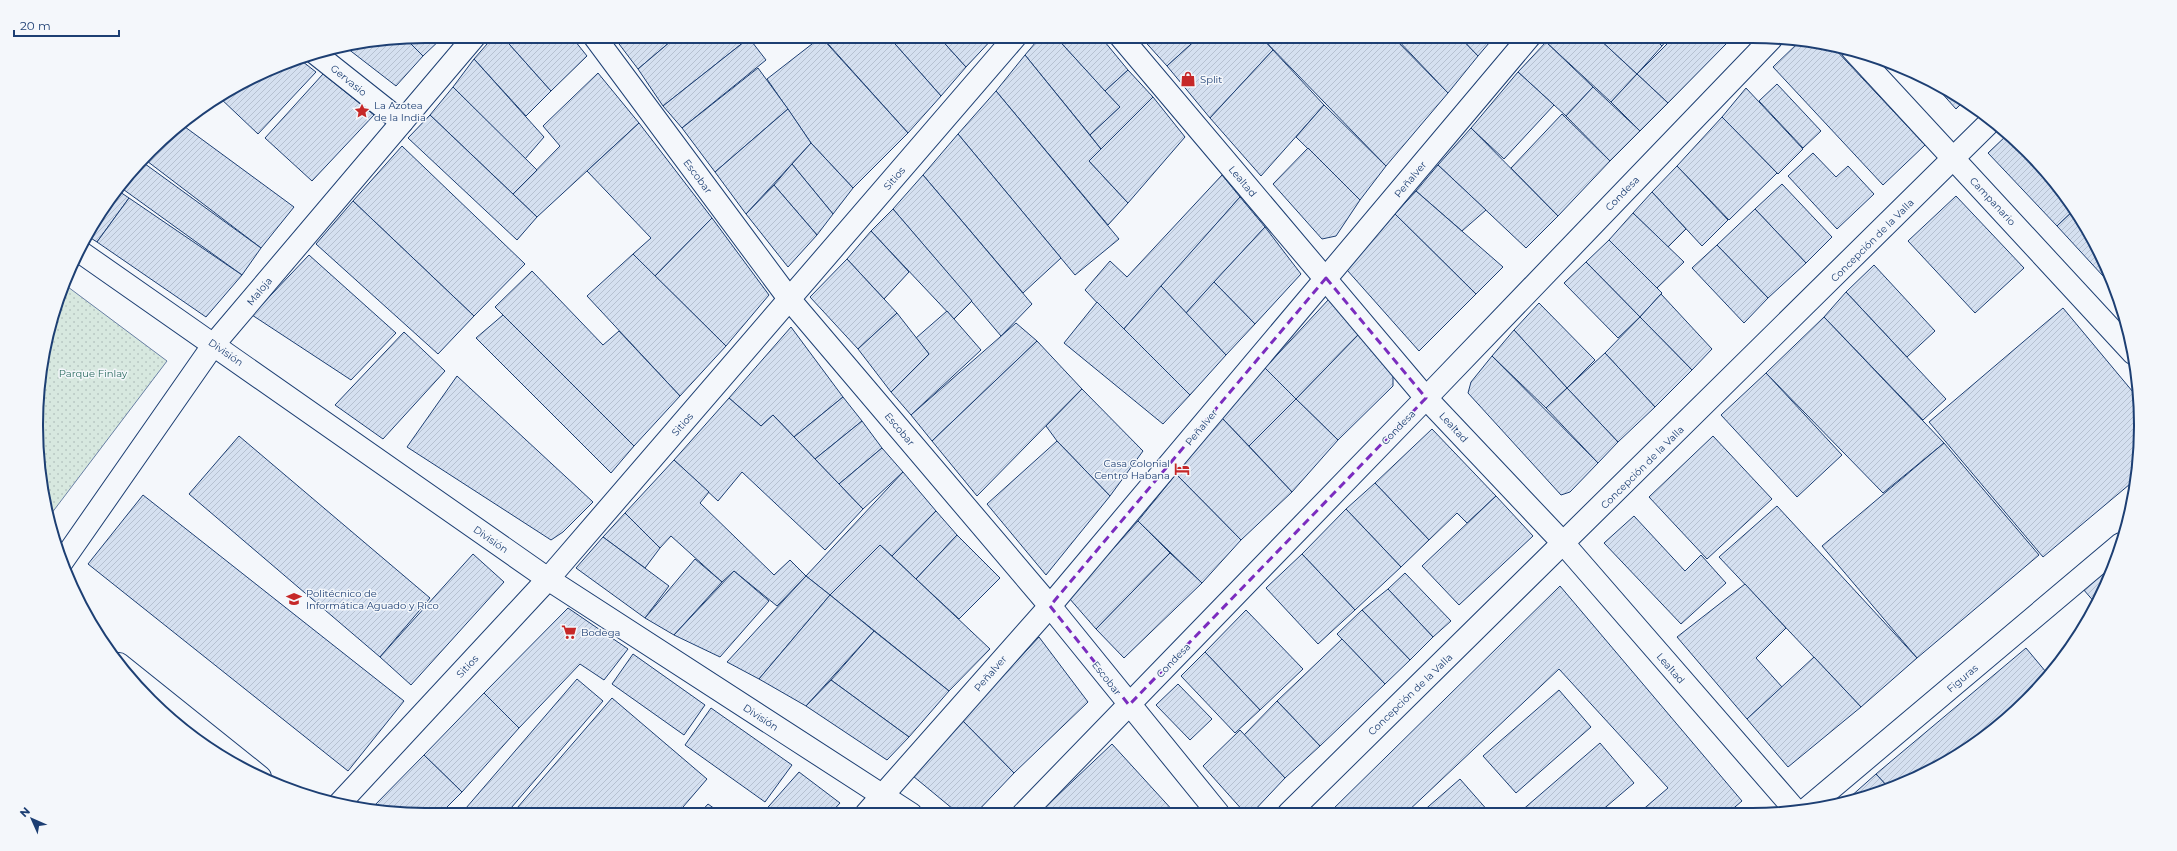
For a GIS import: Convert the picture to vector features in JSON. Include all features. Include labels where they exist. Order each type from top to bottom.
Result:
[{"type":"street","name":"Maloja","points":[[66,556],[214,344],[469,43]]},
{"type":"street","name":"Escobar","points":[[599,43],[790,300],[1050,606],[1214,808]]},
{"type":"street","name":"Sitios","points":[[344,799],[548,579],[1010,43]]},
{"type":"street","name":"Lealtad","points":[[1126,43],[1426,398],[1564,544],[1792,806]]},
{"type":"street","name":"Peñalver","points":[[871,808],[1050,606],[1524,43]]},
{"type":"street","name":"Condesa","points":[[1029,808],[1426,398],[1765,44]]},
{"type":"street","name":"Gervasio","points":[[321,58],[402,122]]},
{"type":"street","name":"Campanario","points":[[1862,59],[2126,346]]},
{"type":"street","name":"Concepción de la Valla","points":[[1294,808],[1564,544],[1987,125]]},
{"type":"street","name":"División","points":[[83,254],[548,579],[901,808]]},
{"type":"street","name":"Figuras","points":[[1814,803],[2113,550]]},
{"type":"street","points":[[143,684],[234,757]]},
{"type":"highlighted area","points":[[1326,278],[1426,398],[1129,705],[1050,606]]},
{"type":"green space","name":"Parque Finlay","points":[[69,288],[167,361],[53,512],[46,475],[44,451],[44,400],[50,351]]},
{"type":"building","points":[[437,43],[423,56],[410,44]]},
{"type":"building","points":[[488,43],[508,43],[551,91],[526,116],[474,59]]},
{"type":"building","points":[[508,43],[577,43],[587,56],[551,91]]},
{"type":"building","points":[[618,43],[669,43],[638,69]]},
{"type":"building","points":[[669,43],[743,43],[663,106],[638,69]]},
{"type":"building","points":[[743,43],[753,43],[766,60],[682,128],[663,106]]},
{"type":"building","points":[[813,43],[826,43],[908,133],[853,188],[811,143],[767,79]]},
{"type":"building","points":[[827,43],[894,43],[941,96],[908,133]]},
{"type":"building","points":[[894,43],[944,43],[966,67],[941,96]]},
{"type":"building","points":[[944,43],[988,43],[966,67]]},
{"type":"building","points":[[1035,43],[1061,43],[1120,107],[1090,135],[1025,55]]},
{"type":"building","points":[[1061,43],[1106,43],[1128,70],[1105,91]]},
{"type":"building","points":[[1146,43],[1192,43],[1167,66]]},
{"type":"building","points":[[1192,43],[1266,43],[1273,50],[1210,118],[1167,66]]},
{"type":"building","points":[[1267,43],[1399,43],[1448,93],[1386,166]]},
{"type":"building","points":[[1401,43],[1466,43],[1478,56],[1448,93]]},
{"type":"building","points":[[1466,43],[1489,43],[1478,56]]},
{"type":"building","points":[[1545,43],[1547,43],[1593,87],[1566,116],[1518,72]]},
{"type":"building","points":[[1547,43],[1604,43],[1637,74],[1611,102]]},
{"type":"building","points":[[1604,43],[1659,43],[1662,46],[1637,74]]},
{"type":"building","points":[[1668,43],[1726,44],[1668,103],[1637,74]]},
{"type":"building","points":[[411,44],[423,56],[396,86],[350,50],[376,46]]},
{"type":"building","points":[[1795,46],[1839,53],[1925,145],[1883,185],[1773,67]]},
{"type":"building","points":[[1273,50],[1324,105],[1261,176],[1210,118]]},
{"type":"building","points":[[1025,55],[1101,149],[1089,161],[1128,203],[1108,225],[996,91]]},
{"type":"building","points":[[474,59],[544,137],[525,159],[453,87]]},
{"type":"building","points":[[303,63],[316,72],[258,134],[223,101],[256,82]]},
{"type":"building","points":[[758,68],[788,109],[715,172],[682,128]]},
{"type":"building","points":[[1128,70],[1153,97],[1101,149],[1090,135],[1120,107],[1105,91]]},
{"type":"building","points":[[1518,72],[1554,105],[1504,159],[1471,128]]},
{"type":"building","points":[[598,73],[639,123],[537,217],[513,194],[560,146],[543,126]]},
{"type":"building","points":[[323,74],[374,115],[312,181],[265,138]]},
{"type":"building","points":[[1637,74],[1668,103],[1640,131],[1611,102]]},
{"type":"building","points":[[1777,84],[1821,131],[1803,148],[1759,101]]},
{"type":"building","points":[[453,87],[537,170],[513,194],[430,115]]},
{"type":"building","points":[[1593,87],[1640,131],[1610,161],[1566,116]]},
{"type":"building","points":[[1746,88],[1803,149],[1778,174],[1722,117]]},
{"type":"building","points":[[996,91],[1119,239],[1075,275],[958,134]]},
{"type":"building","points":[[1942,94],[1960,105],[1956,109]]},
{"type":"building","points":[[1153,97],[1185,137],[1128,203],[1089,161]]},
{"type":"building","points":[[1324,105],[1386,166],[1360,200],[1296,137]]},
{"type":"building","points":[[788,109],[811,143],[746,214],[715,172]]},
{"type":"building","points":[[1562,114],[1610,161],[1558,216],[1511,168]]},
{"type":"building","points":[[430,115],[537,217],[517,240],[408,138]]},
{"type":"building","points":[[1722,117],[1777,173],[1729,220],[1677,166]]},
{"type":"building","points":[[639,123],[712,218],[655,276],[633,254],[651,238],[587,171]]},
{"type":"building","points":[[186,128],[294,207],[261,248],[148,162]]},
{"type":"building","points":[[1471,128],[1558,216],[1526,248],[1438,165]]},
{"type":"building","points":[[958,134],[1061,258],[1023,293],[923,175]]},
{"type":"building","points":[[2004,138],[2039,173],[2070,213],[2057,226],[1988,153]]},
{"type":"building","points":[[811,143],[853,188],[833,214],[792,164]]},
{"type":"building","points":[[402,146],[525,264],[474,316],[353,201]]},
{"type":"building","points":[[1308,148],[1360,200],[1336,236],[1322,239],[1273,184]]},
{"type":"building","points":[[1813,153],[1836,177],[1848,166],[1874,194],[1837,229],[1788,176]]},
{"type":"building","points":[[792,164],[833,214],[817,235],[774,185]]},
{"type":"building","points":[[146,165],[261,248],[242,275],[124,190]]},
{"type":"building","points":[[1438,165],[1486,210],[1462,231],[1416,191]]},
{"type":"building","points":[[1677,166],[1728,220],[1702,246],[1652,192]]},
{"type":"building","points":[[923,175],[1032,304],[1001,336],[893,209]]},
{"type":"building","points":[[1222,175],[1240,197],[1123,330],[1085,290],[1110,261],[1127,277]]},
{"type":"building","points":[[1782,184],[1832,237],[1806,263],[1755,209]]},
{"type":"building","points":[[774,185],[817,235],[788,267],[746,214]]},
{"type":"building","points":[[1416,191],[1503,267],[1476,294],[1395,214]]},
{"type":"building","points":[[1652,192],[1686,229],[1668,247],[1633,213]]},
{"type":"building","points":[[122,193],[129,198],[97,242],[92,239],[107,213]]},
{"type":"building","points":[[1956,196],[2024,268],[1975,313],[1908,241]]},
{"type":"building","points":[[1240,197],[1265,227],[1186,313],[1161,286]]},
{"type":"building","points":[[129,198],[242,275],[206,317],[97,242]]},
{"type":"building","points":[[353,201],[474,316],[438,354],[316,244]]},
{"type":"building","points":[[893,209],[972,301],[954,319],[871,231]]},
{"type":"building","points":[[1755,209],[1806,263],[1768,298],[1717,245]]},
{"type":"building","points":[[1633,213],[1684,262],[1657,288],[1609,240]]},
{"type":"building","points":[[2070,213],[2095,256],[2104,276],[2103,276],[2057,226]]},
{"type":"building","points":[[1395,214],[1476,294],[1419,351],[1347,270]]},
{"type":"building","points":[[712,218],[769,295],[726,346],[655,276]]},
{"type":"building","points":[[1265,227],[1301,274],[1255,324],[1214,282]]},
{"type":"building","points":[[871,231],[909,272],[884,299],[847,259]]},
{"type":"building","points":[[1609,240],[1662,293],[1640,317],[1586,262]]},
{"type":"building","points":[[1717,245],[1768,298],[1744,323],[1692,268]]},
{"type":"building","points":[[633,254],[726,346],[680,396],[587,296]]},
{"type":"building","points":[[309,255],[396,333],[351,380],[252,315]]},
{"type":"building","points":[[847,259],[897,313],[858,349],[810,297]]},
{"type":"building","points":[[1586,262],[1640,317],[1618,338],[1564,283]]},
{"type":"building","points":[[1874,265],[1935,331],[1907,357],[1846,292]]},
{"type":"building","points":[[532,271],[603,345],[619,331],[680,396],[634,446],[495,307]]},
{"type":"building","points":[[1214,282],[1255,324],[1226,355],[1186,313]]},
{"type":"building","points":[[1161,286],[1226,355],[1190,395],[1123,330]]},
{"type":"building","points":[[1846,292],[1946,399],[1923,420],[1824,317]]},
{"type":"building","points":[[1661,294],[1712,349],[1692,370],[1640,317]]},
{"type":"building","points":[[1329,299],[1360,333],[1296,399],[1265,368]]},
{"type":"building","points":[[1097,302],[1190,395],[1163,424],[1064,343]]},
{"type":"building","points":[[1539,303],[1595,360],[1567,388],[1514,330]]},
{"type":"building","points":[[2063,308],[2132,391],[2134,426],[2129,484],[2043,557],[1929,422]]},
{"type":"building","points":[[947,311],[981,350],[911,415],[891,392],[929,354],[916,338]]},
{"type":"building","points":[[897,313],[929,354],[891,392],[858,349]]},
{"type":"building","points":[[503,315],[634,446],[611,473],[476,338]]},
{"type":"building","points":[[1640,317],[1692,370],[1655,407],[1605,353]]},
{"type":"building","points":[[1824,317],[1944,443],[1883,493],[1766,373]]},
{"type":"building","points":[[1016,323],[1037,341],[932,441],[911,415]]},
{"type":"building","points":[[791,327],[843,397],[794,437],[773,415],[761,426],[729,398]]},
{"type":"building","points":[[1514,330],[1567,388],[1546,408],[1492,356]]},
{"type":"building","points":[[404,332],[445,371],[383,439],[335,405]]},
{"type":"building","points":[[1360,333],[1393,372],[1393,386],[1338,440],[1296,399]]},
{"type":"building","points":[[1037,341],[1082,389],[977,496],[932,441]]},
{"type":"building","points":[[1605,353],[1655,407],[1618,442],[1567,388]]},
{"type":"building","points":[[1492,356],[1598,463],[1570,492],[1561,495],[1468,393],[1471,382]]},
{"type":"building","points":[[1265,368],[1296,399],[1249,446],[1222,418]]},
{"type":"building","points":[[1766,373],[1842,455],[1797,497],[1721,415]]},
{"type":"building","points":[[457,376],[593,502],[563,532],[551,540],[407,447]]},
{"type":"building","points":[[1567,388],[1618,442],[1598,463],[1546,408]]},
{"type":"building","points":[[1082,389],[1143,451],[1110,496],[1057,441],[1046,426]]},
{"type":"building","points":[[843,397],[862,421],[815,459],[794,437]]},
{"type":"building","points":[[729,398],[761,426],[773,415],[863,509],[825,550],[742,472],[718,501],[674,460]]},
{"type":"building","points":[[1296,399],[1338,440],[1292,492],[1249,446]]},
{"type":"building","points":[[1222,418],[1292,492],[1241,540],[1176,474]]},
{"type":"building","points":[[862,421],[882,448],[839,484],[815,459]]},
{"type":"building","points":[[1432,429],[1496,496],[1467,523],[1457,513],[1429,540],[1375,483]]},
{"type":"building","points":[[239,436],[430,598],[380,657],[189,494]]},
{"type":"building","points":[[1713,436],[1772,499],[1707,559],[1649,497]]},
{"type":"building","points":[[1057,441],[1110,496],[1046,575],[987,504]]},
{"type":"building","points":[[1944,443],[2039,555],[1917,658],[1822,546]]},
{"type":"building","points":[[882,448],[903,472],[863,509],[839,484]]},
{"type":"building","points":[[674,460],[709,492],[700,503],[774,575],[790,560],[806,576],[777,606],[734,571],[722,582],[671,536],[660,548],[625,513]]},
{"type":"building","points":[[903,472],[936,511],[892,556],[880,545],[830,595],[806,576]]},
{"type":"building","points":[[1176,474],[1241,540],[1202,583],[1138,521]]},
{"type":"building","points":[[1375,483],[1429,540],[1401,567],[1346,509]]},
{"type":"building","points":[[143,495],[404,701],[348,771],[88,564]]},
{"type":"building","points":[[1496,496],[1533,536],[1459,605],[1422,566]]},
{"type":"building","points":[[1777,506],[1917,658],[1861,707],[1719,557]]},
{"type":"building","points":[[1346,509],[1401,567],[1355,610],[1302,554]]},
{"type":"building","points":[[936,511],[957,535],[916,579],[892,556]]},
{"type":"building","points":[[625,513],[660,548],[645,568],[603,537]]},
{"type":"building","points":[[1634,516],[1685,571],[1701,555],[1726,583],[1681,624],[1604,543]]},
{"type":"building","points":[[1138,521],[1170,553],[1096,629],[1069,598]]},
{"type":"building","points":[[957,535],[1000,578],[959,619],[916,579]]},
{"type":"building","points":[[603,537],[669,586],[645,618],[576,568]]},
{"type":"building","points":[[880,545],[990,649],[949,691],[830,595]]},
{"type":"building","points":[[1170,553],[1202,583],[1124,658],[1096,629]]},
{"type":"building","points":[[473,554],[504,582],[411,685],[380,657]]},
{"type":"building","points":[[1302,554],[1355,610],[1318,644],[1266,588]]},
{"type":"building","points":[[695,559],[722,582],[674,635],[645,618]]},
{"type":"building","points":[[2106,570],[2092,600],[2083,589]]},
{"type":"building","points":[[734,571],[769,601],[720,657],[674,635]]},
{"type":"building","points":[[1405,573],[1451,621],[1433,637],[1388,589]]},
{"type":"building","points":[[806,576],[830,595],[759,679],[727,662]]},
{"type":"building","points":[[1745,584],[1786,628],[1756,658],[1782,687],[1747,719],[1677,637]]},
{"type":"building","points":[[1560,586],[1742,801],[1734,808],[1645,808],[1668,788],[1559,669],[1411,808],[1334,808]]},
{"type":"building","points":[[1388,589],[1433,637],[1410,660],[1362,610]]},
{"type":"building","points":[[830,595],[874,631],[806,706],[759,679]]},
{"type":"building","points":[[568,608],[628,649],[604,680],[580,664],[519,728],[484,693]]},
{"type":"building","points":[[1246,610],[1303,669],[1260,710],[1205,652]]},
{"type":"building","points":[[1362,610],[1410,660],[1385,684],[1337,634]]},
{"type":"building","points":[[874,631],[949,691],[909,737],[831,680]]},
{"type":"building","points":[[1039,637],[1088,702],[1014,773],[962,720]]},
{"type":"building","points":[[1342,639],[1385,684],[1320,746],[1277,701]]},
{"type":"building","points":[[2026,648],[2045,671],[2004,713],[1964,744],[1943,757],[1921,769],[1885,784],[1876,774]]},
{"type":"building","points":[[1205,652],[1260,710],[1235,733],[1181,676]]},
{"type":"building","points":[[633,654],[705,705],[684,735],[612,684]]},
{"type":"building","points":[[1814,657],[1861,707],[1788,767],[1747,719]]},
{"type":"building","points":[[577,679],[603,701],[511,808],[466,808]]},
{"type":"building","points":[[831,680],[909,737],[887,760],[806,706]]},
{"type":"building","points":[[1178,684],[1212,719],[1190,740],[1156,705]]},
{"type":"building","points":[[1559,690],[1591,727],[1516,793],[1483,756]]},
{"type":"building","points":[[484,693],[519,728],[462,792],[424,755]]},
{"type":"building","points":[[612,698],[707,779],[682,808],[517,808]]},
{"type":"building","points":[[1277,701],[1320,746],[1285,778],[1244,735]]},
{"type":"building","points":[[711,708],[792,765],[765,802],[685,745]]},
{"type":"building","points":[[962,720],[1014,773],[981,808],[952,808],[913,776]]},
{"type":"building","points":[[1240,730],[1285,778],[1257,808],[1241,808],[1203,766]]},
{"type":"building","points":[[1600,743],[1634,783],[1605,808],[1525,808]]},
{"type":"building","points":[[1112,744],[1170,808],[1044,808]]},
{"type":"building","points":[[424,755],[462,792],[446,808],[375,805]]},
{"type":"building","points":[[799,772],[840,803],[835,808],[767,808]]},
{"type":"building","points":[[1876,774],[1885,784],[1874,788],[1854,794]]},
{"type":"building","points":[[1460,779],[1485,808],[1427,808]]},
{"type":"building","points":[[708,804],[714,808],[704,808]]},
{"type":"place","name":"Split","points":[[1188,79]]},
{"type":"place","name":"La Azotea de la India","points":[[362,111]]},
{"type":"place","name":"Casa Colonial Centro Habana","points":[[1182,469]]},
{"type":"place","name":"Politécnico de Informática Aguado y Rico","points":[[294,599]]},
{"type":"place","name":"Bodega","points":[[569,632]]}]
